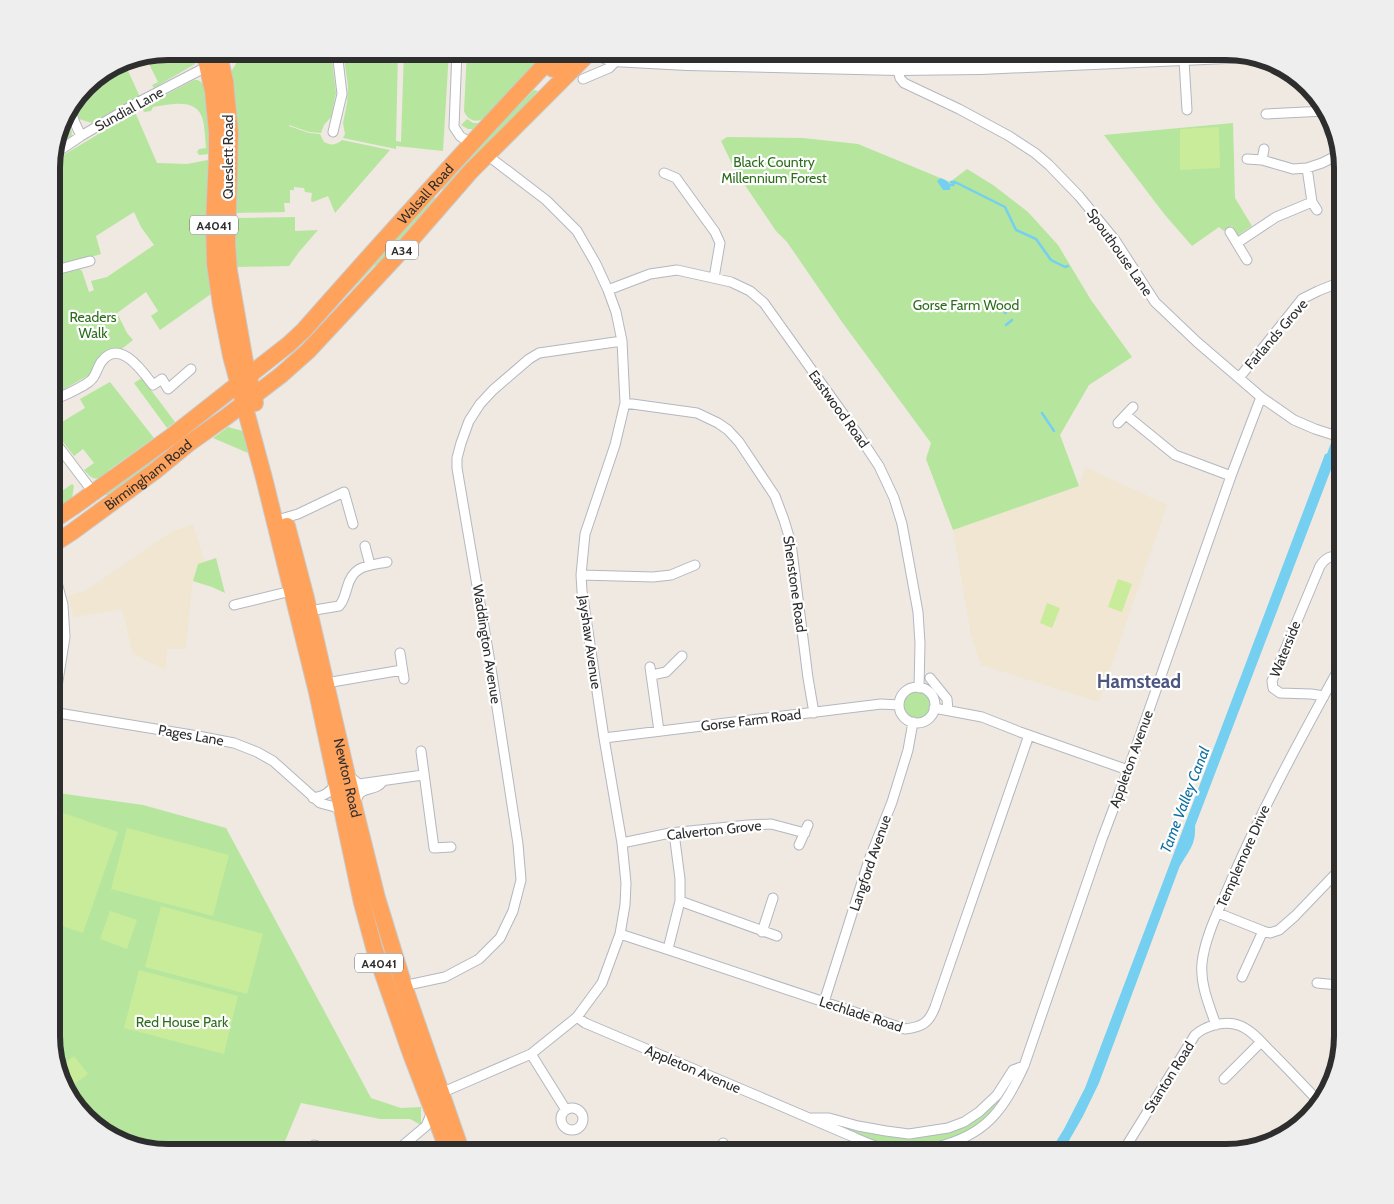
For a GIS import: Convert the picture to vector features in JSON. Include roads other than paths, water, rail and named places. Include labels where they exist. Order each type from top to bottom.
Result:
[{"type":"highway","name":"Queslett Road","points":[[212,60],[212,90],[217,132],[214,222],[215,264],[239,332],[246,390]]},
{"type":"highway","name":"Walsall Road","points":[[246,390],[269,360],[304,330],[470,143],[550,60]]},
{"type":"highway","points":[[501,112],[562,60]]},
{"type":"highway","name":"Walsall Road","points":[[246,390],[281,375],[308,351],[403,249],[470,172],[583,60]]},
{"type":"highway","points":[[430,188],[445,201]]},
{"type":"highway","points":[[340,289],[341,296],[344,298],[349,300],[357,297]]},
{"type":"highway","name":"Queslett Road","points":[[226,293],[246,390]]},
{"type":"highway","points":[[239,332],[244,344],[252,355],[262,360],[269,360]]},
{"type":"highway","name":"Birmingham Road","points":[[60,515],[172,436],[246,390]]},
{"type":"highway","name":"Birmingham Road","points":[[60,540],[188,444],[246,390]]},
{"type":"highway","name":"Newton Road","points":[[246,390],[284,518],[326,683],[362,903],[374,951],[398,1020],[446,1144]]},
{"type":"highway","name":"Newton Road","points":[[246,390],[264,478],[291,592],[342,779]]},
{"type":"highway","points":[[93,492],[104,508]]},
{"type":"highway","name":"Newton Road","points":[[348,810],[404,986],[459,1144]]},
{"type":"main road","points":[[650,60],[687,64],[969,69],[1184,60]]},
{"type":"street","name":"Sundial Lane","points":[[62,149],[206,60]]},
{"type":"street","points":[[333,132],[342,94],[338,60]]},
{"type":"street","points":[[457,60],[454,127],[460,136],[470,143]]},
{"type":"street","points":[[586,75],[609,68],[611,60]]},
{"type":"street","points":[[968,60],[969,69]]},
{"type":"street","points":[[1184,60],[1187,110]]},
{"type":"street","name":"Spouthouse Lane","points":[[898,69],[900,78],[904,83],[959,109],[1036,153],[1079,196],[1115,240],[1155,302],[1197,342],[1261,397],[1294,420],[1334,435]]},
{"type":"street","points":[[1266,114],[1317,111]]},
{"type":"street","points":[[73,117],[82,136]]},
{"type":"street","points":[[1262,160],[1264,149]]},
{"type":"street","name":"Jayshaw Avenue","points":[[441,1093],[531,1054],[577,1016],[602,983],[620,934],[625,905],[626,883],[622,843],[604,738],[581,575],[585,534],[615,445],[625,403],[622,341],[616,312],[608,290],[577,231],[546,200],[487,155]]},
{"type":"street","points":[[1247,159],[1262,160],[1293,169],[1307,168],[1333,157]]},
{"type":"street","points":[[1307,168],[1312,202],[1317,210]]},
{"type":"street","points":[[664,173],[676,178],[715,232],[720,243],[714,278]]},
{"type":"street","points":[[1237,243],[1276,218],[1312,202]]},
{"type":"street","points":[[1230,232],[1247,260]]},
{"type":"street","points":[[60,269],[87,262],[86,272]]},
{"type":"street","name":"Eastwood Road","points":[[608,290],[650,274],[677,270],[731,282],[750,291],[764,303],[859,436],[879,466],[894,498],[902,524],[918,612],[920,644],[919,688]]},
{"type":"street","name":"Farlands Grove","points":[[1239,378],[1302,299],[1334,285]]},
{"type":"street","name":"Waddington Avenue","points":[[404,986],[445,977],[479,959],[500,938],[513,911],[521,880],[518,844],[490,659],[457,468],[457,458],[461,443],[469,421],[480,404],[493,390],[529,359],[539,353],[622,341]]},
{"type":"street","points":[[60,397],[92,381],[102,361],[107,356],[116,353],[123,355],[138,365],[153,385],[162,379],[168,389],[191,369]]},
{"type":"street","points":[[130,372],[138,365]]},
{"type":"street","name":"Appleton Avenue","points":[[948,1144],[965,1138],[990,1121],[1014,1088],[1024,1066],[1102,839],[1261,397]]},
{"type":"street","name":"Shenstone Road","points":[[625,403],[697,413],[718,423],[728,430],[739,442],[774,496],[791,543],[814,713]]},
{"type":"street","points":[[1118,423],[1133,407]]},
{"type":"street","points":[[1126,415],[1175,455],[1231,476]]},
{"type":"street","points":[[60,449],[93,492]]},
{"type":"street","points":[[284,518],[298,514],[344,492],[353,524]]},
{"type":"street","points":[[365,546],[370,565]]},
{"type":"street","name":"Waterside","points":[[1324,696],[1280,693],[1273,688],[1272,681],[1320,566],[1323,562],[1334,556]]},
{"type":"street","points":[[309,611],[339,606],[353,573],[370,565],[387,562]]},
{"type":"street","points":[[581,575],[654,577],[671,575],[695,565]]},
{"type":"street","points":[[234,605],[291,592]]},
{"type":"street","points":[[60,594],[63,605],[65,637],[60,666]]},
{"type":"street","points":[[326,683],[403,674],[400,653]]},
{"type":"street","points":[[659,731],[651,671],[666,672],[682,656]]},
{"type":"street","points":[[930,678],[947,699],[948,710]]},
{"type":"street","name":"Templemore Drive","points":[[1216,1025],[1204,991],[1202,965],[1207,941],[1256,825],[1334,678]]},
{"type":"street","points":[[913,688],[919,688],[928,691],[933,699],[934,708],[929,718],[924,721],[913,722],[906,719],[901,713],[899,705],[903,694],[913,688]]},
{"type":"street","name":"Gorse Farm Road","points":[[604,738],[881,704],[899,705]]},
{"type":"street","points":[[934,708],[982,717],[1128,770]]},
{"type":"street","name":"Pages Lane","points":[[60,713],[234,743],[273,761],[320,804],[348,810]]},
{"type":"street","name":"Langford Avenue","points":[[824,1002],[869,860],[892,802],[908,750],[913,722]]},
{"type":"street","name":"Lechlade Road","points":[[620,934],[905,1029],[915,1028],[925,1023],[931,1017],[1029,735]]},
{"type":"street","points":[[421,751],[434,848],[450,847]]},
{"type":"street","points":[[313,798],[324,796],[342,779],[359,784],[423,775]]},
{"type":"street","points":[[348,810],[360,792],[378,787],[383,781]]},
{"type":"street","name":"Calverton Grove","points":[[622,843],[674,833],[771,824],[806,829],[799,845]]},
{"type":"street","points":[[668,949],[680,901],[680,879],[674,833]]},
{"type":"street","points":[[1218,913],[1270,933],[1279,930],[1296,916],[1334,876]]},
{"type":"street","points":[[762,932],[772,898]]},
{"type":"street","points":[[680,901],[777,936]]},
{"type":"street","points":[[1242,977],[1263,931]]},
{"type":"street","points":[[383,976],[390,984],[404,986],[398,995],[398,1020]]},
{"type":"street","points":[[1317,983],[1334,983]]},
{"type":"street","name":"Appleton Avenue","points":[[577,1016],[585,1023],[870,1144]]},
{"type":"street","name":"Stanton Road","points":[[1127,1144],[1194,1035],[1216,1025],[1227,1023],[1244,1027],[1315,1097]]},
{"type":"street","points":[[1238,1080],[1227,1076],[1261,1042]]},
{"type":"street","points":[[531,1054],[566,1110]]},
{"type":"street","name":"Appleton Avenue","points":[[809,1118],[829,1118],[886,1132],[909,1134],[948,1128],[964,1122],[979,1112],[997,1095],[1013,1070],[1024,1066]]},
{"type":"street","points":[[405,1144],[426,1126],[433,1109]]},
{"type":"street","points":[[418,1134],[435,1132],[443,1135]]},
{"type":"water","points":[[941,178],[949,183],[950,190],[943,190],[937,181]]},
{"type":"water","points":[[1331,453],[1334,462],[1195,826],[1193,844],[1179,868],[1099,1083],[1067,1144],[1055,1144],[1085,1088],[1325,454]]},
{"type":"waterway","points":[[951,182],[955,182],[1005,207],[1016,230],[1036,239],[1051,260],[1065,267],[1068,266]]},
{"type":"waterway","points":[[950,185],[953,185],[955,182]]},
{"type":"waterway","points":[[1005,313],[1014,306]]},
{"type":"waterway","points":[[1006,325],[1012,320]]},
{"type":"waterway","points":[[1042,413],[1054,431]]},
{"type":"waterway","points":[[1329,460],[1334,446]]},
{"type":"district","name":"Hamstead","points":[[1139,681]]},
{"type":"park label","name":"Black Country Millennium Forest","points":[[774,170]]},
{"type":"park label","name":"Gorse Farm Wood","points":[[966,305]]},
{"type":"park label","name":"Readers Walk","points":[[93,326]]},
{"type":"park label","name":"Red House Park","points":[[182,1022]]},
{"type":"water label","name":"Tame Valley Canal","points":[[1185,800]]}]
